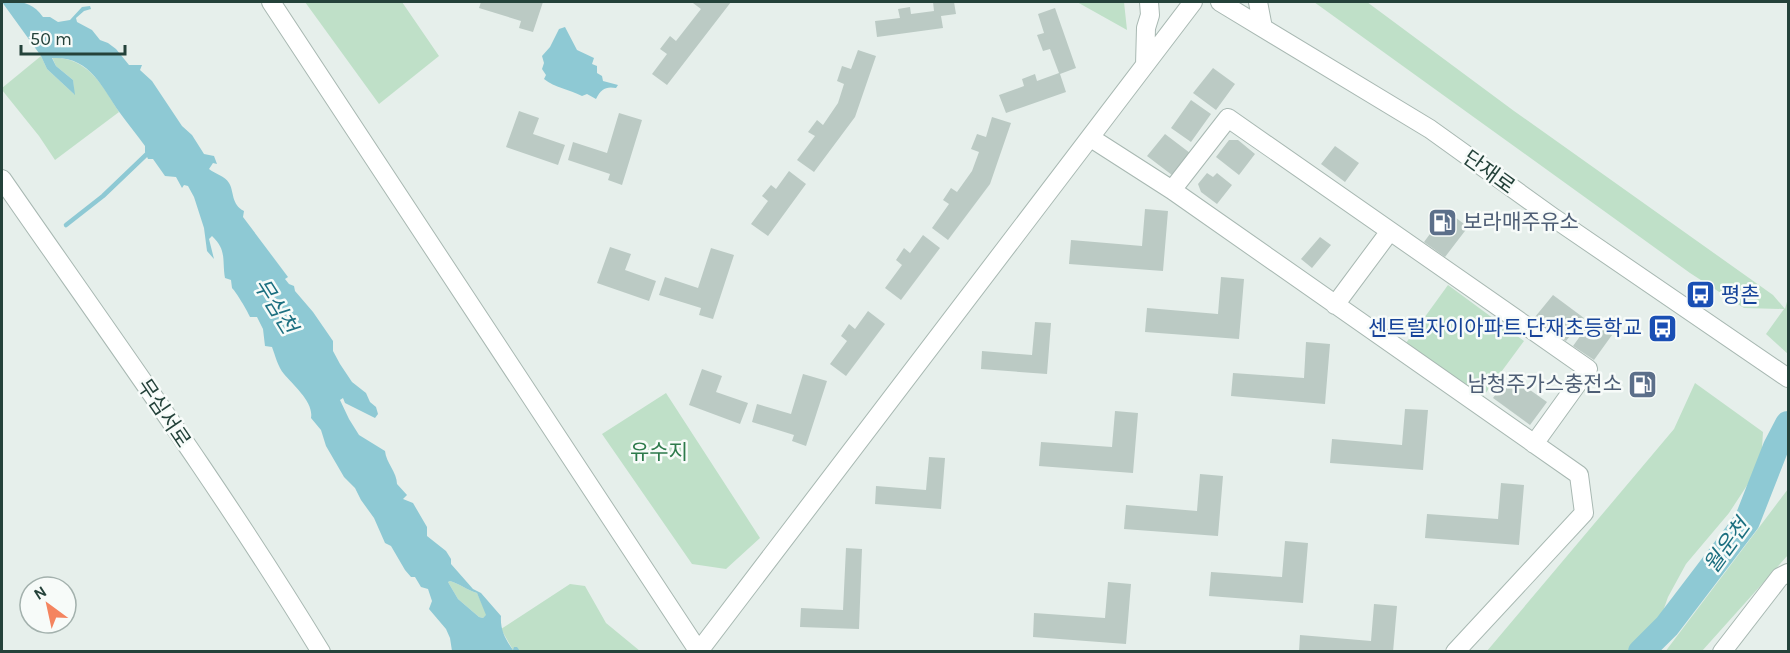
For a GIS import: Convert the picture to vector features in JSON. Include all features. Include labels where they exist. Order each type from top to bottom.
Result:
[{"type":"street","points":[[271,2],[699,651],[1193,2]]},
{"type":"street","points":[[1145,65],[1146,28],[1150,15],[1149,2]]},
{"type":"street","name":"단재로","points":[[1220,2],[1430,129],[1554,218],[1788,378]]},
{"type":"street","points":[[1258,2],[1263,28]]},
{"type":"street","points":[[1172,190],[1228,118],[1588,369],[1534,444]]},
{"type":"street","points":[[1091,138],[1172,190],[1579,475],[1584,513],[1455,651]]},
{"type":"street","name":"무심서로","points":[[2,179],[115,341],[289,599],[321,651]]},
{"type":"street","points":[[1335,305],[1390,231]]},
{"type":"street","points":[[1722,651],[1780,577],[1788,573]]},
{"type":"green space","points":[[305,2],[402,2],[439,56],[379,104]]},
{"type":"green space","points":[[1077,2],[1124,2],[1127,30]]},
{"type":"green space","points":[[1314,2],[1367,2],[1514,111],[1773,295],[1785,309],[1788,298],[1788,354],[1766,334],[1784,309],[1744,308],[1690,273]]},
{"type":"green space","points":[[41,56],[47,69],[74,94],[73,80],[56,66],[52,57],[76,62],[85,68],[100,82],[119,112],[55,160],[2,90]]},
{"type":"green space","points":[[1448,285],[1524,341],[1482,398],[1406,343]]},
{"type":"green space","points":[[1695,383],[1763,432],[1761,464],[1729,513],[1686,564],[1668,597],[1661,617],[1629,651],[1487,651],[1674,429]]},
{"type":"green space","name":"유수지","points":[[666,393],[760,538],[726,569],[692,564],[602,434]]},
{"type":"green space","points":[[1788,489],[1788,555],[1702,651],[1665,652]]},
{"type":"green space","points":[[448,582],[477,593],[487,615],[483,618],[479,617],[458,599]]},
{"type":"green space","points":[[570,584],[585,586],[606,623],[640,651],[520,652],[517,648],[513,650],[501,629]]},
{"type":"water","name":"무심천","points":[[2,2],[25,3],[43,17],[50,17],[58,22],[70,20],[82,7],[90,6],[91,9],[84,11],[76,18],[77,22],[92,30],[100,40],[116,49],[129,65],[142,65],[140,70],[152,81],[204,154],[214,156],[217,164],[213,163],[209,169],[229,183],[237,205],[244,211],[243,217],[288,277],[285,279],[294,286],[295,291],[333,341],[333,351],[352,382],[366,393],[370,402],[376,407],[378,414],[375,418],[345,403],[343,398],[340,400],[359,435],[385,451],[397,484],[407,495],[403,499],[413,503],[427,527],[427,536],[446,551],[451,564],[501,616],[502,630],[508,642],[513,650],[517,647],[520,651],[452,651],[446,629],[429,609],[432,601],[428,589],[421,587],[415,577],[411,577],[405,570],[391,546],[385,543],[374,518],[355,488],[344,477],[326,446],[321,430],[311,418],[306,400],[282,371],[272,347],[265,346],[263,329],[257,317],[250,317],[232,288],[231,280],[225,278],[222,251],[212,236],[209,239],[214,259],[207,251],[204,228],[188,186],[184,185],[182,188],[176,177],[165,176],[153,159],[148,159],[145,146],[100,83],[85,67],[65,59],[52,58],[56,66],[73,80],[75,95],[47,69],[41,56]],"holes":[[[448,582],[477,593],[486,615],[483,618],[458,599]]]},
{"type":"water","points":[[565,27],[577,50],[594,58],[592,64],[597,66],[597,73],[602,76],[603,81],[618,85],[616,88],[604,89],[596,99],[587,94],[582,96],[544,79],[546,75],[542,69],[544,63],[542,56],[550,47],[559,29]]},
{"type":"building","points":[[481,2],[543,2],[533,32],[519,28],[521,21],[479,8]]},
{"type":"building","points":[[731,2],[667,85],[652,74],[667,54],[660,49],[670,36],[676,41],[701,9],[693,3]]},
{"type":"building","points":[[933,2],[954,2],[956,14],[941,16],[943,28],[877,37],[875,21],[900,18],[898,9],[910,7],[911,14],[934,11]]},
{"type":"building","points":[[1055,8],[1076,68],[1060,74],[1066,92],[1006,113],[999,95],[1024,86],[1022,79],[1035,74],[1037,81],[1059,73],[1050,49],[1043,51],[1037,35],[1044,33],[1038,14]]},
{"type":"building","points":[[858,50],[876,56],[855,117],[814,172],[797,160],[815,136],[808,132],[817,120],[823,125],[838,103],[844,84],[837,81],[842,66],[851,69]]},
{"type":"building","points":[[1213,68],[1235,84],[1216,110],[1193,93]]},
{"type":"building","points":[[1191,100],[1211,114],[1191,142],[1171,128]]},
{"type":"building","points":[[519,111],[539,118],[533,134],[565,145],[558,165],[506,147]]},
{"type":"building","points":[[619,113],[642,120],[622,185],[608,180],[610,174],[568,160],[573,142],[607,153]]},
{"type":"building","points":[[992,117],[1011,123],[990,184],[948,240],[932,228],[949,204],[943,200],[951,188],[957,192],[972,171],[979,152],[971,149],[977,134],[986,137]]},
{"type":"building","points":[[1165,134],[1190,153],[1172,175],[1147,156]]},
{"type":"building","points":[[1229,140],[1238,140],[1255,154],[1239,175],[1216,157]]},
{"type":"building","points":[[1335,146],[1359,163],[1345,182],[1321,164]]},
{"type":"building","points":[[789,171],[806,184],[768,236],[751,224],[768,201],[762,196],[771,185],[776,189]]},
{"type":"building","points":[[1207,173],[1213,177],[1217,173],[1232,185],[1217,204],[1201,192],[1198,184]]},
{"type":"building","points":[[1145,209],[1168,211],[1163,271],[1069,264],[1071,240],[1142,246]]},
{"type":"building","points":[[1447,211],[1468,227],[1445,257],[1424,242]]},
{"type":"building","points":[[923,235],[940,248],[901,300],[885,288],[902,265],[896,260],[904,248],[910,253]]},
{"type":"building","points":[[1320,237],[1331,245],[1312,268],[1301,259]]},
{"type":"building","points":[[610,247],[631,254],[625,270],[656,281],[649,301],[597,283]]},
{"type":"building","points":[[711,248],[734,255],[713,319],[699,315],[701,308],[659,295],[665,277],[698,288]]},
{"type":"building","points":[[1221,277],[1244,279],[1239,339],[1145,332],[1147,308],[1218,314]]},
{"type":"building","points":[[1553,295],[1584,318],[1566,341],[1535,317]]},
{"type":"building","points":[[868,311],[885,324],[846,376],[830,364],[847,341],[841,336],[849,324],[855,329]]},
{"type":"building","points":[[1591,321],[1612,335],[1594,360],[1573,346]]},
{"type":"building","points":[[1035,322],[1051,323],[1047,374],[981,369],[982,351],[1032,355]]},
{"type":"building","points":[[1306,342],[1330,344],[1325,404],[1231,396],[1233,373],[1304,378]]},
{"type":"building","points":[[702,369],[722,376],[716,392],[748,403],[740,424],[689,405]]},
{"type":"building","points":[[803,374],[827,381],[806,446],[792,441],[794,435],[752,422],[757,404],[791,414]]},
{"type":"building","points":[[1516,380],[1547,402],[1530,425],[1493,398],[1504,383],[1511,387]]},
{"type":"building","points":[[1405,409],[1428,410],[1423,470],[1330,463],[1332,439],[1402,445]]},
{"type":"building","points":[[1115,411],[1138,413],[1133,473],[1039,466],[1041,442],[1112,447]]},
{"type":"building","points":[[929,457],[945,458],[941,509],[875,504],[876,486],[926,490]]},
{"type":"building","points":[[1200,474],[1223,476],[1218,536],[1124,529],[1126,505],[1197,511]]},
{"type":"building","points":[[1501,483],[1524,485],[1519,545],[1425,538],[1427,514],[1498,519]]},
{"type":"building","points":[[1285,541],[1308,543],[1303,603],[1209,596],[1211,572],[1282,577]]},
{"type":"building","points":[[846,548],[862,549],[859,629],[800,627],[801,608],[843,610]]},
{"type":"building","points":[[1108,582],[1131,584],[1126,644],[1033,637],[1034,613],[1105,618]]},
{"type":"building","points":[[1374,604],[1397,606],[1393,652],[1299,652],[1300,635],[1371,641]]},
{"type":"waterway","points":[[66,225],[103,196],[149,152]]},
{"type":"waterway","name":"월운천","points":[[1641,652],[1667,626],[1747,521],[1776,447],[1788,424]]},
{"type":"place","name":"보라매주유소","points":[[1442,222]]},
{"type":"place","name":"평촌","points":[[1700,295]]},
{"type":"place","name":"센트럴자이아파트.단재초등학교","points":[[1663,328]]},
{"type":"place","name":"남청주가스충전소","points":[[1643,384]]}]
